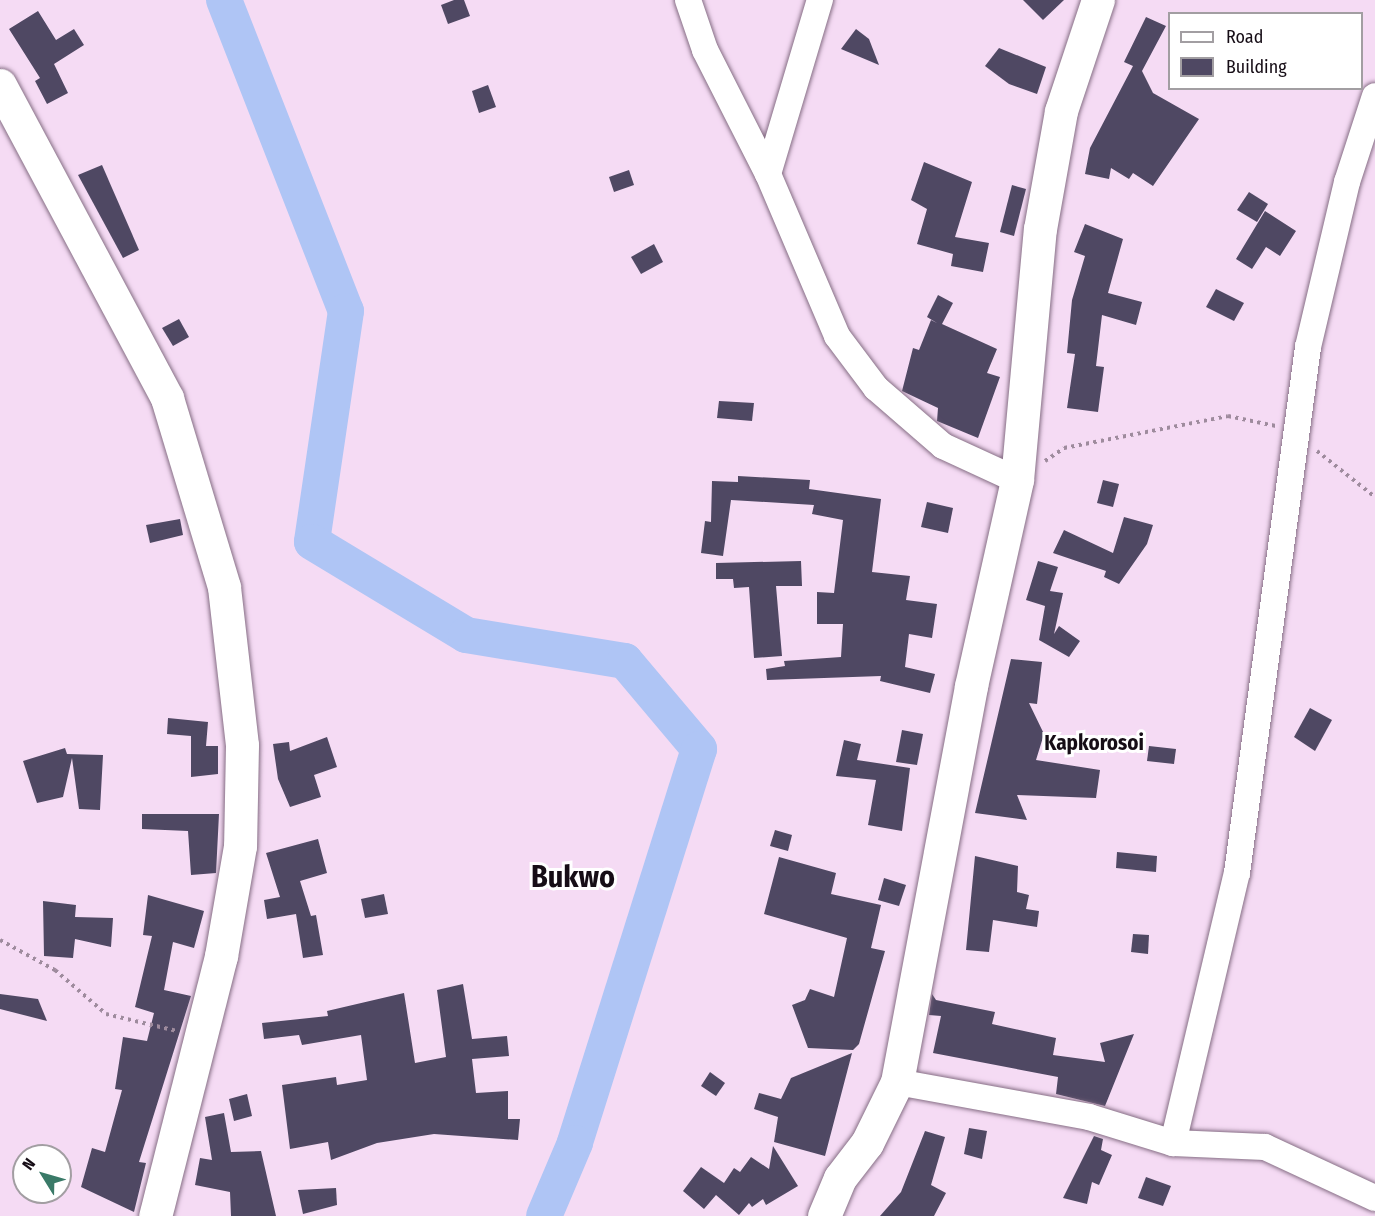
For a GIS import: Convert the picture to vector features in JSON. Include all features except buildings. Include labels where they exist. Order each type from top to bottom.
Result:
[{"type":"main road","points":[[824,1216],[897,1082],[971,686],[1017,480],[1040,230],[1061,111],[1098,0]]},
{"type":"main road","points":[[0,85],[167,398],[224,587],[243,745],[240,846],[201,1037],[155,1216]]},
{"type":"street","points":[[688,0],[705,50],[768,174],[837,336],[876,388],[943,446],[1017,480]]},
{"type":"street","points":[[768,174],[820,0]]},
{"type":"street","points":[[1173,1143],[1237,873],[1293,430],[1329,251],[1375,96]]},
{"type":"street","points":[[897,1082],[1089,1117],[1173,1143],[1265,1147],[1375,1198]]},
{"type":"path","points":[[1017,480],[1064,448],[1157,428],[1228,416],[1293,430],[1375,497]]},
{"type":"path","points":[[0,940],[55,970],[106,1014],[201,1037]]},
{"type":"waterway","points":[[224,0],[346,311],[312,542],[466,635],[625,661],[699,749],[575,1143],[544,1216]]},
{"type":"district","name":"Kapkorosoi","points":[[1094,743]]},
{"type":"district","name":"Bukwo","points":[[573,877]]}]
